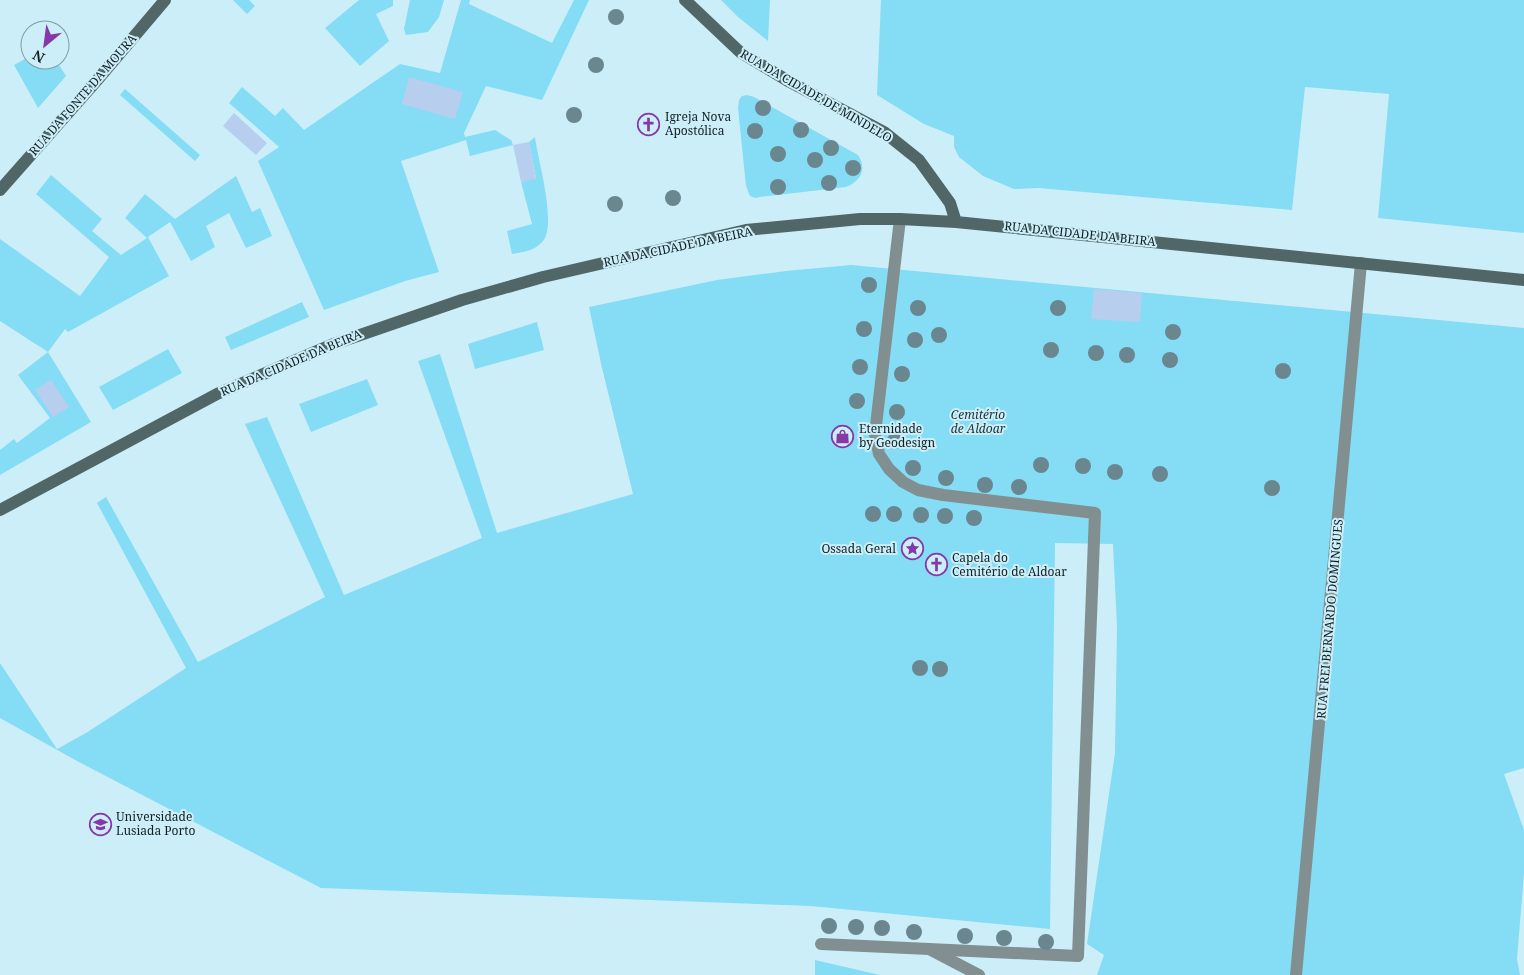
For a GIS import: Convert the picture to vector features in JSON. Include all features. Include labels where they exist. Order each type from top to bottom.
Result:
[{"type":"street","name":"RUA DA FONTE DA MOURA","points":[[0,190],[165,0]]},
{"type":"street","name":"RUA DA CIDADE DE MINDELO","points":[[685,0],[740,52],[790,82],[884,132],[919,160],[950,203],[956,222]]},
{"type":"street","name":"RUA DA CIDADE DA BEIRA","points":[[0,510],[217,394],[331,345],[462,300],[543,277],[746,230],[860,219],[956,222],[1524,280]]},
{"type":"street","points":[[821,944],[1078,956],[1096,513],[943,495],[918,490],[903,482],[889,469],[879,454],[875,434],[900,219]]},
{"type":"street","name":"RUA FREI BERNARDO DOMINGUES","points":[[1296,975],[1361,263]]},
{"type":"street","points":[[929,949],[979,975]]},
{"type":"green space","points":[[233,0],[249,0],[255,6],[247,14]]},
{"type":"green space","points":[[359,0],[393,0],[393,6],[376,14],[389,41],[360,66],[325,28]]},
{"type":"green space","points":[[410,0],[444,0],[439,17],[428,32],[406,35],[404,29]]},
{"type":"green space","points":[[461,0],[470,0],[469,4],[552,43],[574,0],[589,0],[542,100],[486,86],[464,133],[465,137],[495,130],[511,140],[513,145],[470,156],[466,140],[401,161],[439,272],[405,281],[324,310],[258,161],[279,147],[229,103],[242,87],[275,116],[283,108],[304,130],[400,64],[440,73]]},
{"type":"green space","points":[[721,0],[770,0],[768,41],[738,17]]},
{"type":"green space","points":[[881,0],[1524,0],[1524,233],[1378,218],[1389,94],[1305,87],[1292,210],[1038,188],[1014,189],[983,176],[959,157],[954,147],[954,136],[924,124],[877,95]]},
{"type":"green space","points":[[20,62],[20,70],[62,70],[66,76],[38,108],[14,65]]},
{"type":"green space","points":[[125,89],[200,155],[195,161],[120,95]]},
{"type":"green space","points":[[742,96],[754,97],[858,155],[862,165],[859,178],[846,187],[755,198],[750,196],[746,186],[738,108],[739,100]]},
{"type":"green space","points":[[535,137],[547,207],[547,233],[543,241],[536,247],[512,254],[507,231],[532,224],[521,182],[536,178],[529,142]]},
{"type":"green space","points":[[51,175],[102,219],[92,231],[121,255],[147,238],[125,218],[145,194],[175,219],[236,176],[252,212],[260,208],[272,236],[246,248],[229,213],[206,226],[215,247],[191,261],[170,222],[148,237],[169,276],[68,332],[65,329],[48,352],[0,321],[0,239],[80,296],[109,257],[36,194]]},
{"type":"green space","name":"Cemitério de Aldoar","points":[[851,265],[1524,328],[1524,768],[1504,774],[1524,830],[1524,873],[1517,959],[1520,975],[1097,975],[1104,955],[1087,944],[1115,753],[1117,627],[1113,544],[1055,543],[1050,929],[811,906],[321,888],[77,761],[0,718],[0,663],[57,749],[86,733],[186,668],[97,503],[106,497],[198,662],[325,597],[245,424],[267,417],[344,595],[482,538],[418,361],[440,354],[497,533],[633,494],[589,307],[717,280]]},
{"type":"green space","points":[[302,302],[309,317],[231,350],[225,337]]},
{"type":"green space","points":[[537,322],[544,350],[475,369],[468,344]]},
{"type":"green space","points":[[168,349],[182,373],[113,410],[99,387]]},
{"type":"green space","points":[[48,352],[91,422],[0,475],[0,450],[14,439],[17,443],[50,418],[18,375]]},
{"type":"green space","points":[[367,379],[378,405],[311,432],[299,404]]},
{"type":"green space","points":[[815,960],[880,975],[815,975]]},
{"type":"shaded area","points":[[409,77],[463,92],[455,119],[402,104]]},
{"type":"shaded area","points":[[234,113],[267,143],[256,155],[223,126]]},
{"type":"shaded area","points":[[529,142],[536,179],[521,182],[513,145]]},
{"type":"shaded area","points":[[1094,289],[1142,293],[1140,322],[1091,319]]},
{"type":"shaded area","points":[[51,380],[69,407],[53,417],[35,390]]},
{"type":"place","name":"Igreja Nova Apostólica","points":[[649,124]]},
{"type":"place","name":"Eternidade by Geodesign","points":[[843,436]]},
{"type":"place","name":"Ossada Geral","points":[[912,549]]},
{"type":"place","name":"Capela do Cemitério de Aldoar","points":[[936,565]]},
{"type":"place","name":"Universidade Lusiada Porto","points":[[100,824]]}]
